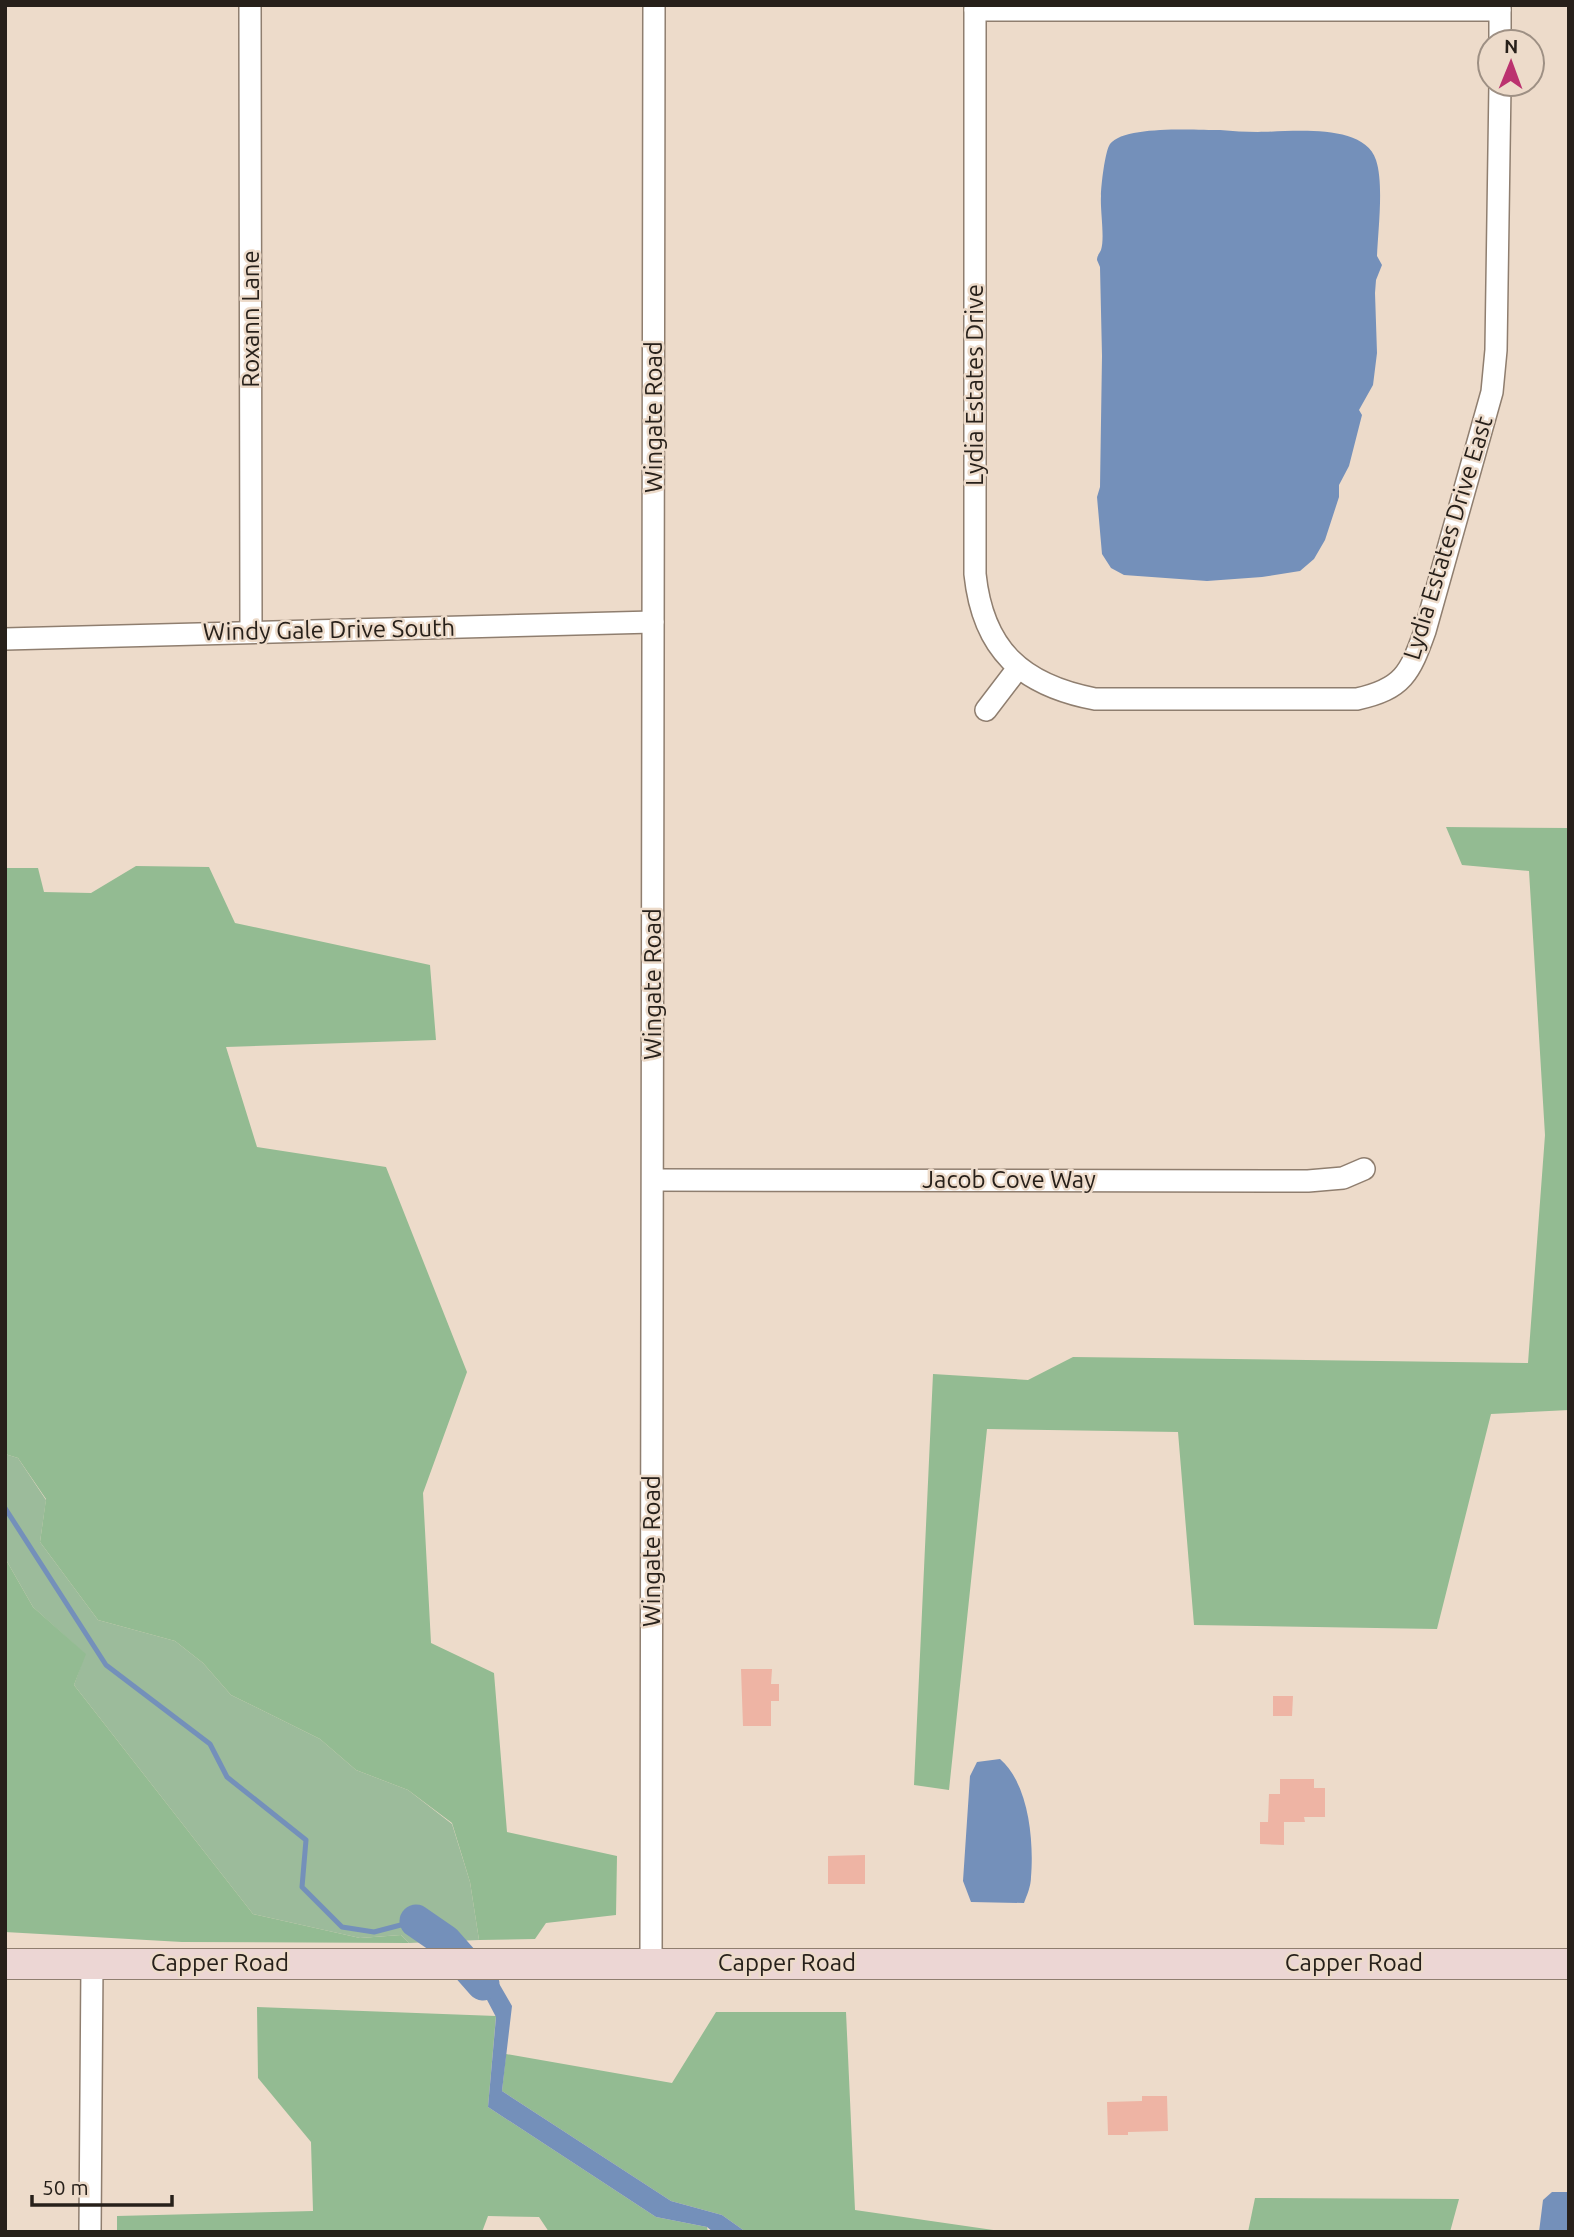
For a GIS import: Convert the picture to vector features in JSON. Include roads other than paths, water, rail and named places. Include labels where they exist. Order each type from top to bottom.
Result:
[{"type":"street","name":"Roxann Lane","points":[[250,5],[251,632]]},
{"type":"street","name":"Wingate Road","points":[[651,1962],[654,5]]},
{"type":"street","points":[[975,7],[1500,8],[1500,28]]},
{"type":"street","name":"Lydia Estates Drive","points":[[975,7],[975,574],[984,621],[995,642],[1018,668],[1067,694],[1094,699]]},
{"type":"street","name":"Lydia Estates Drive East","points":[[1094,699],[1357,699],[1376,695],[1396,685],[1413,663],[1492,391],[1496,350],[1500,98]]},
{"type":"street","name":"Windy Gale Drive South","points":[[5,639],[653,622]]},
{"type":"street","points":[[986,710],[1018,668]]},
{"type":"street","name":"Jacob Cove Way","points":[[653,1180],[1308,1181],[1343,1178],[1364,1169]]},
{"type":"street","points":[[90,2232],[92,1963]]},
{"type":"street","name":"Capper Road","points":[[5,1964],[1569,1964]]},
{"type":"water","points":[[1161,130],[1342,134],[1369,148],[1378,170],[1380,194],[1377,256],[1382,265],[1376,280],[1375,293],[1377,353],[1373,385],[1359,410],[1362,415],[1349,466],[1339,485],[1339,497],[1325,540],[1314,559],[1300,571],[1207,581],[1124,575],[1111,568],[1102,554],[1097,497],[1100,487],[1102,356],[1100,267],[1097,260],[1102,245],[1101,191],[1106,154],[1110,144],[1130,134]]},
{"type":"water","points":[[1000,1759],[1017,1783],[1028,1814],[1032,1863],[1030,1884],[1024,1903],[971,1902],[963,1881],[970,1776],[977,1762]]},
{"type":"water","points":[[476,1979],[497,1980],[512,2006],[502,2091],[671,2201],[722,2215],[746,2232],[713,2232],[707,2227],[656,2217],[488,2107],[496,2017]]},
{"type":"water","points":[[1552,2192],[1569,2192],[1569,2232],[1539,2232],[1543,2200]]},
{"type":"waterway","points":[[5,1508],[106,1665],[210,1744],[227,1777],[306,1840],[302,1887],[342,1927],[374,1932],[416,1921]]},
{"type":"waterway","points":[[416,1921],[445,1941],[483,1984]]}]
